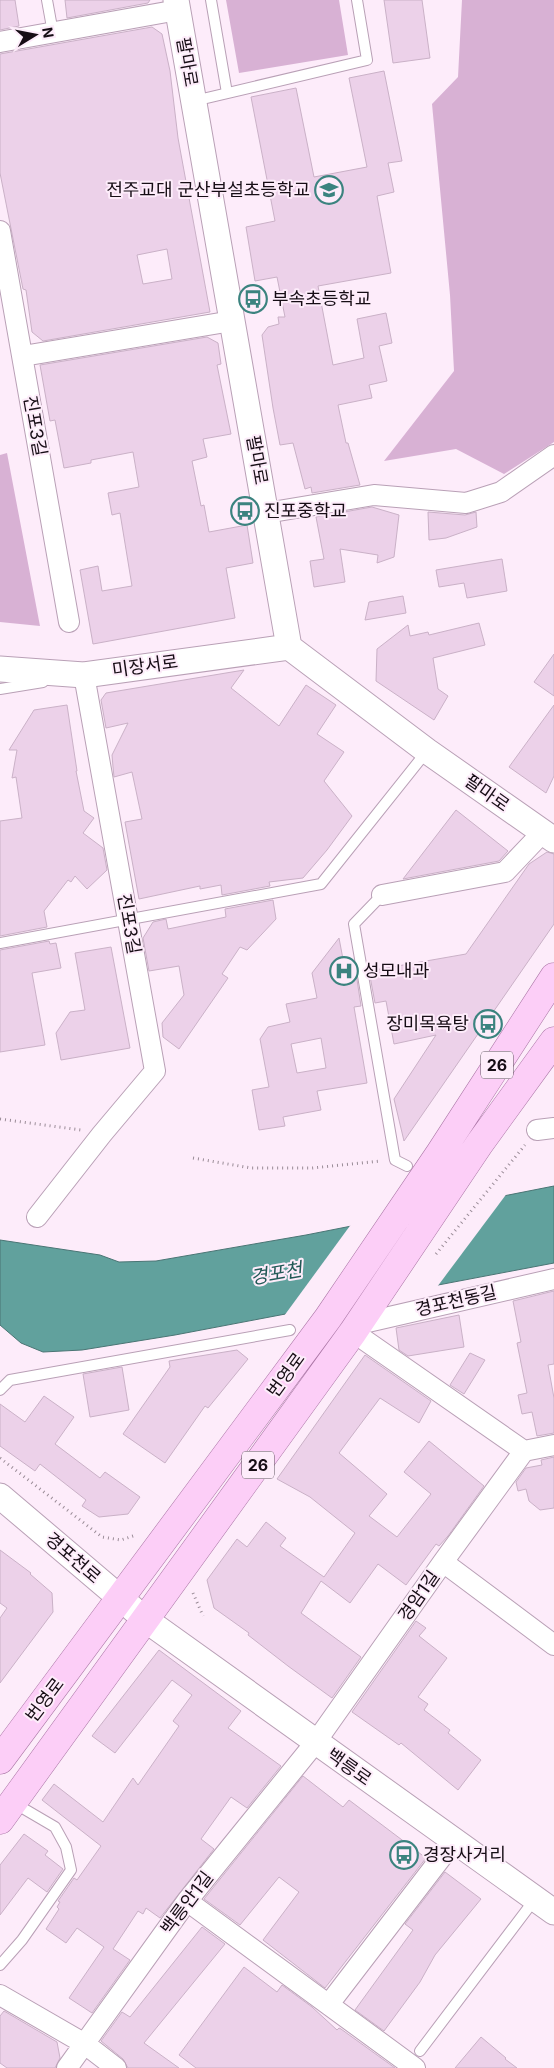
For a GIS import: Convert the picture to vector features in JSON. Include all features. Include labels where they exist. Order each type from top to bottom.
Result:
[{"type":"main road","name":"번영로","points":[[0,1760],[328,1318],[440,1153],[554,977]]},
{"type":"main road","name":"번영로","points":[[7,1811],[360,1322],[480,1143],[554,1041]]},
{"type":"main road","points":[[42,1761],[40,1734],[63,1701],[60,1696],[52,1691]]},
{"type":"street","name":"팔마로","points":[[0,42],[53,33],[177,5],[290,647],[427,751],[548,836]]},
{"type":"street","name":"진포3길","points":[[0,231],[69,622]]},
{"type":"street","points":[[23,356],[232,321]]},
{"type":"street","points":[[266,513],[374,495],[466,503],[501,492],[554,455]]},
{"type":"street","name":"미장서로","points":[[0,669],[84,674],[290,647]]},
{"type":"street","name":"진포3길","points":[[37,1217],[102,1134],[155,1071],[84,674]]},
{"type":"street","points":[[382,895],[505,872],[548,836]]},
{"type":"street","name":"경포천동길","points":[[360,1322],[554,1279]]},
{"type":"street","points":[[360,1322],[524,1451],[554,1445]]},
{"type":"street","name":"경암1길","points":[[315,1743],[524,1451]]},
{"type":"street","name":"경포천로","points":[[0,1496],[120,1600],[146,1620]]},
{"type":"street","points":[[443,1562],[554,1645]]},
{"type":"street","name":"백릉로","points":[[146,1620],[315,1743],[545,1905]]},
{"type":"street","name":"백릉안1길","points":[[67,2068],[187,1901],[315,1743]]},
{"type":"street","points":[[329,2004],[454,1841]]},
{"type":"street","points":[[187,1901],[329,2004],[417,2060]]},
{"type":"street","points":[[0,1995],[85,2044],[116,2068]]},
{"type":"lane","points":[[47,0],[53,33]]},
{"type":"lane","points":[[212,0],[227,93]]},
{"type":"lane","points":[[194,101],[367,60],[357,0]]},
{"type":"lane","points":[[0,689],[84,674]]},
{"type":"lane","points":[[0,943],[321,884],[427,751]]},
{"type":"lane","points":[[382,895],[354,924],[395,1160],[407,1166]]},
{"type":"lane","points":[[0,1390],[10,1380],[290,1330]]},
{"type":"lane","points":[[0,1965],[22,1940],[71,1870],[66,1847],[55,1828],[7,1811]]},
{"type":"lane","points":[[417,2060],[545,1905]]},
{"type":"path","points":[[0,1118],[102,1134]]},
{"type":"path","points":[[433,1258],[545,1129]]},
{"type":"path","points":[[193,1158],[251,1168],[312,1168],[395,1160]]},
{"type":"path","points":[[0,1458],[102,1537],[121,1540],[139,1534]]},
{"type":"shaded area","points":[[226,0],[339,0],[348,55],[239,73]]},
{"type":"shaded area","points":[[462,0],[554,0],[554,442],[504,474],[456,449],[384,461],[454,371],[450,295],[432,104],[458,77]]},
{"type":"shaded area","points":[[7,453],[40,626],[0,622],[0,455]]},
{"type":"water","name":"경포천","points":[[554,1186],[554,1263],[175,1335],[82,1350],[43,1352],[21,1343],[0,1325],[0,1240],[100,1255],[119,1262],[156,1261],[306,1235]]},
{"type":"pier","points":[[508,1192],[437,1287],[284,1316],[352,1223]]},
{"type":"building","points":[[0,0],[15,0],[19,26],[0,30]]},
{"type":"building","points":[[65,0],[150,0],[148,3],[67,18]]},
{"type":"building","points":[[384,0],[422,0],[430,58],[393,63]]},
{"type":"building","points":[[152,27],[162,34],[170,71],[178,138],[210,312],[43,341],[32,332],[26,290],[23,289],[0,173],[0,54]],"holes":[[[167,249],[172,279],[143,284],[137,255]]]},
{"type":"building","points":[[384,71],[402,161],[388,163],[394,192],[377,196],[391,273],[318,286],[333,365],[364,358],[357,319],[386,313],[392,343],[379,346],[387,381],[369,385],[372,398],[338,405],[346,443],[348,443],[360,485],[312,493],[311,487],[305,489],[293,443],[280,445],[273,408],[262,335],[268,327],[279,324],[278,317],[285,317],[277,277],[255,281],[246,227],[275,221],[251,97],[296,88],[314,177],[367,167],[349,78]]},
{"type":"building","points":[[207,337],[218,343],[221,364],[217,365],[231,434],[203,439],[207,457],[192,461],[201,506],[204,505],[209,532],[247,525],[253,563],[226,568],[235,618],[93,644],[80,570],[98,566],[102,591],[132,586],[120,513],[112,515],[108,493],[139,487],[133,452],[91,460],[91,463],[64,468],[55,420],[50,421],[40,365]]},
{"type":"building","points":[[372,507],[399,515],[394,557],[377,563],[378,555],[340,549],[345,582],[314,587],[310,561],[324,559],[316,517]]},
{"type":"building","points":[[428,512],[465,515],[476,512],[477,527],[446,538],[429,540]]},
{"type":"building","points":[[502,559],[507,591],[467,598],[464,583],[439,587],[436,570]]},
{"type":"building","points":[[403,596],[406,613],[365,620],[369,602]]},
{"type":"building","points":[[479,623],[485,645],[433,658],[438,689],[448,696],[434,720],[376,681],[377,649],[408,625],[410,636],[428,632],[429,635]]},
{"type":"building","points":[[554,654],[554,696],[534,682]]},
{"type":"building","points":[[244,670],[231,688],[279,726],[306,685],[336,705],[317,734],[344,752],[324,781],[352,816],[303,878],[269,882],[270,886],[222,895],[221,885],[200,889],[200,886],[139,899],[125,822],[142,819],[132,772],[114,777],[112,755],[128,723],[106,728],[101,700],[106,693]]},
{"type":"building","points":[[67,705],[76,771],[84,811],[94,818],[83,833],[103,848],[107,870],[87,889],[75,876],[71,882],[68,880],[44,911],[47,927],[0,936],[0,821],[22,818],[16,777],[12,778],[17,750],[9,750],[34,710]]},
{"type":"building","points":[[554,705],[554,776],[546,793],[509,767]]},
{"type":"building","points":[[456,810],[508,851],[499,861],[403,879]]},
{"type":"building","points":[[547,852],[554,854],[554,924],[404,1141],[394,1099],[436,1035],[394,1044],[386,1001],[375,1003],[369,971],[466,954],[529,864]]},
{"type":"building","points":[[273,900],[276,919],[247,950],[240,947],[222,974],[228,978],[179,1049],[163,1037],[162,1023],[184,995],[179,966],[149,971],[143,938],[153,922],[166,919],[168,929],[226,917],[225,909]]},
{"type":"building","points":[[339,938],[346,975],[356,973],[361,1006],[354,1007],[367,1083],[317,1091],[321,1110],[283,1117],[285,1126],[259,1130],[252,1090],[269,1087],[260,1039],[268,1027],[290,1022],[286,1004],[317,998],[312,973]],"holes":[[[321,1038],[326,1068],[297,1073],[291,1044]]]},
{"type":"building","points":[[49,941],[50,944],[56,943],[61,968],[32,973],[45,1045],[0,1052],[0,950]]},
{"type":"building","points":[[111,947],[130,1048],[61,1060],[56,1033],[70,1012],[85,1010],[75,953]]},
{"type":"building","points":[[554,1291],[554,1364],[548,1365],[554,1398],[554,1433],[537,1436],[532,1412],[522,1414],[518,1395],[527,1393],[517,1343],[521,1342],[513,1301]]},
{"type":"building","points":[[459,1315],[464,1347],[408,1356],[399,1350],[396,1328]]},
{"type":"building","points":[[237,1350],[248,1359],[208,1408],[205,1406],[165,1463],[123,1434],[170,1367],[169,1361]]},
{"type":"building","points":[[470,1353],[485,1360],[464,1394],[450,1385]]},
{"type":"building","points":[[365,1355],[431,1401],[419,1423],[380,1398],[339,1453],[387,1494],[369,1516],[397,1537],[431,1494],[404,1472],[429,1441],[484,1486],[448,1536],[439,1546],[436,1544],[406,1585],[378,1564],[350,1603],[321,1581],[301,1613],[361,1657],[332,1698],[214,1608],[207,1580],[237,1539],[247,1547],[266,1522],[286,1538],[280,1546],[324,1577],[355,1533],[310,1497],[277,1479]]},
{"type":"building","points":[[122,1367],[129,1410],[90,1417],[83,1374]]},
{"type":"building","points":[[44,1396],[74,1417],[55,1444],[100,1478],[105,1472],[140,1497],[128,1514],[99,1517],[82,1506],[86,1500],[40,1464],[35,1471],[0,1446],[0,1404],[25,1422]]},
{"type":"building","points":[[554,1457],[554,1508],[540,1510],[529,1501],[526,1489],[518,1491],[516,1482],[526,1468],[542,1465],[541,1460]]},
{"type":"building","points":[[0,1550],[31,1573],[52,1593],[53,1612],[0,1683],[0,1618],[7,1608],[0,1603]]},
{"type":"building","points":[[416,1621],[426,1628],[419,1636],[447,1658],[418,1697],[428,1704],[424,1710],[450,1730],[448,1733],[481,1760],[458,1790],[401,1743],[399,1745],[352,1712]]},
{"type":"building","points":[[159,1650],[241,1711],[228,1728],[281,1766],[247,1808],[231,1797],[201,1839],[214,1849],[160,1918],[146,1908],[143,1914],[138,1911],[113,1949],[130,1960],[92,2013],[69,1998],[104,1947],[77,1928],[66,1943],[46,1929],[59,1909],[57,1907],[60,1902],[58,1901],[74,1878],[77,1880],[101,1846],[42,1800],[54,1784],[103,1822],[133,1778],[138,1785],[179,1726],[173,1721],[192,1695],[172,1680],[115,1753],[92,1736]]},
{"type":"building","points":[[303,1776],[343,1807],[349,1800],[426,1858],[325,1988],[263,1940],[299,1892],[279,1877],[240,1925],[204,1899]]},
{"type":"building","points":[[24,1834],[48,1851],[45,1855],[63,1869],[47,1892],[28,1878],[0,1915],[0,1865]]},
{"type":"building","points":[[445,1872],[481,1899],[435,1955],[420,1982],[384,2031],[355,2010],[413,1930],[405,1924]]},
{"type":"building","points":[[202,1927],[225,1944],[144,2043],[179,2068],[128,2068],[123,2059],[101,2041],[122,2012],[130,2017]]},
{"type":"building","points":[[244,1967],[277,1992],[282,1985],[312,2007],[337,2030],[341,2029],[395,2068],[196,2068],[179,2055]]},
{"type":"building","points":[[4,2011],[57,2042],[60,2058],[55,2068],[7,2068],[0,2063],[0,2016]]},
{"type":"building","points":[[481,2037],[505,2059],[517,2068],[455,2068]]},
{"type":"place","name":"전주교대 군산부설초등학교","points":[[329,190]]},
{"type":"place","name":"부속초등학교","points":[[253,299]]},
{"type":"place","name":"진포중학교","points":[[245,511]]},
{"type":"place","name":"성모내과","points":[[344,971]]},
{"type":"place","name":"장미목욕탕","points":[[488,1024]]},
{"type":"place","name":"경장사거리","points":[[404,1855]]}]
